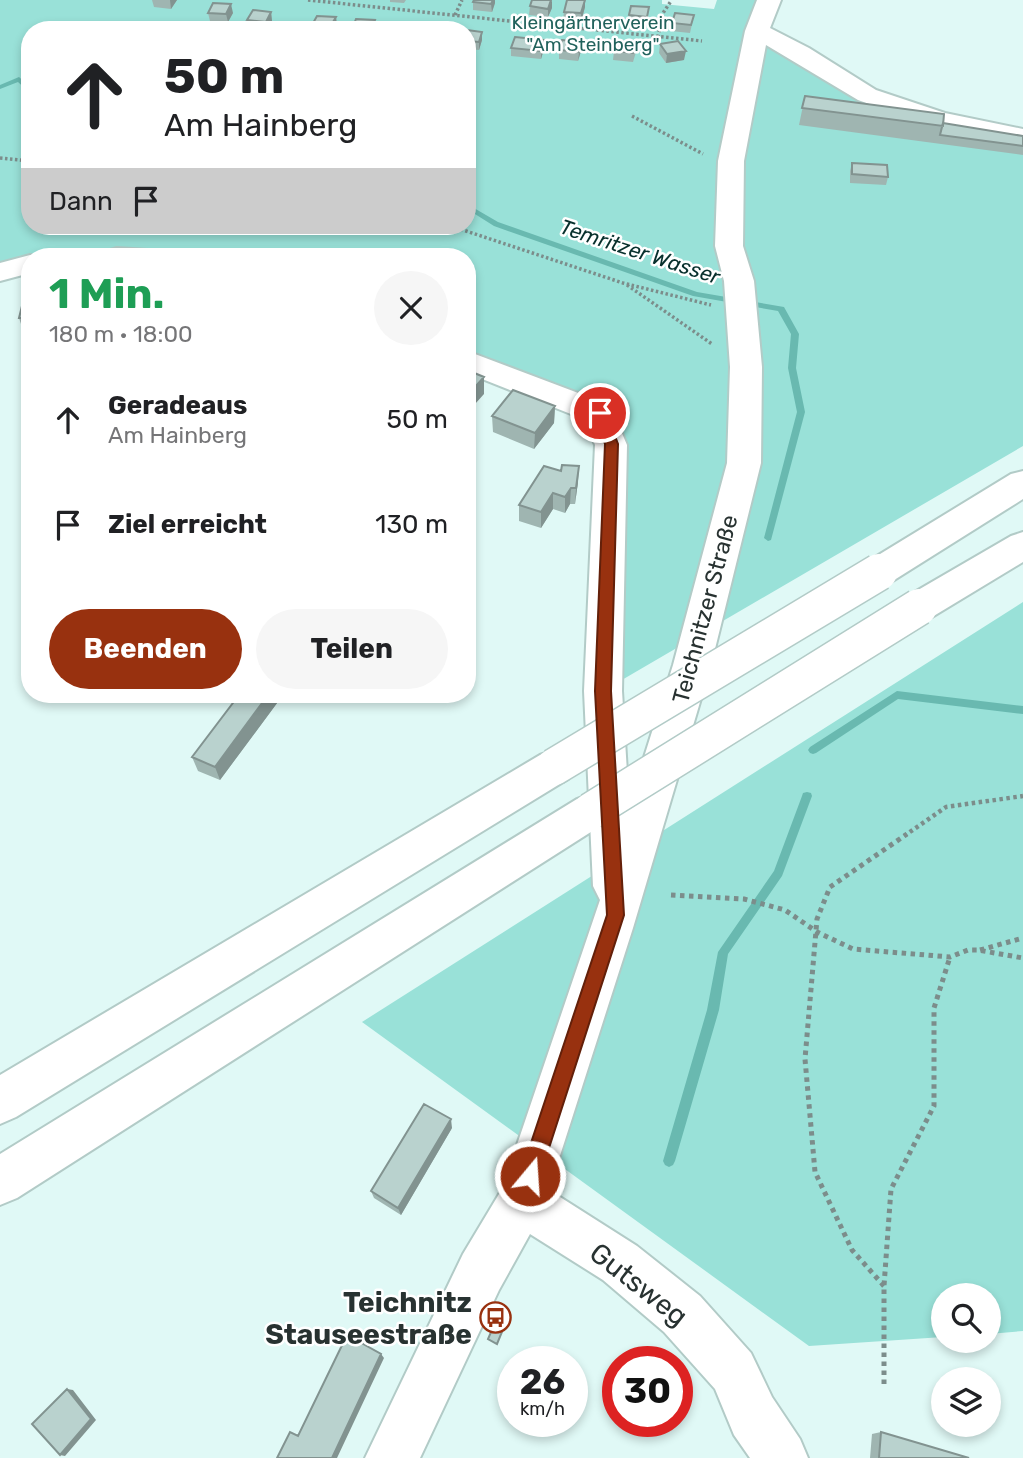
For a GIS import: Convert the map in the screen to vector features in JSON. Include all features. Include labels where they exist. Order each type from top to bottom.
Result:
[{"type":"main road","name":"Teichnitzer Straße","points":[[403,1452],[481,1272],[522,1201],[616,915],[692,664],[744,463],[746,368],[743,322],[739,281],[729,237],[732,161],[757,32],[769,0]]},
{"type":"main road","points":[[757,32],[812,60],[867,95],[939,120],[1023,138]]},
{"type":"main road","points":[[0,272],[21,266]]},
{"type":"main road","points":[[476,365],[600,413],[611,444],[603,691],[616,915]]},
{"type":"main road","points":[[0,1101],[1023,483]]},
{"type":"main road","points":[[0,1181],[919,607],[1023,545]]},
{"type":"main road","name":"Gutsweg","points":[[522,1201],[620,1263],[682,1314],[733,1371],[753,1416],[780,1458]]},
{"type":"path","points":[[308,0],[702,41]]},
{"type":"path","points":[[455,15],[462,0]]},
{"type":"path","points":[[658,37],[663,13],[671,1]]},
{"type":"path","points":[[632,117],[695,152],[732,161]]},
{"type":"path","points":[[0,158],[21,160]]},
{"type":"path","points":[[476,234],[743,322]]},
{"type":"path","points":[[623,283],[746,368]]},
{"type":"path","points":[[884,1286],[852,1250],[815,1172],[805,1059],[817,919],[830,887],[946,807],[1023,796]]},
{"type":"path","points":[[671,895],[744,899],[785,910],[817,932],[853,949],[950,957],[968,950],[978,950],[1023,958]]},
{"type":"path","points":[[978,950],[1023,937]]},
{"type":"path","points":[[884,1384],[884,1286],[891,1189],[934,1106],[934,1007],[950,957]]},
{"type":"green space","name":"Kleingärtnerverein \"Am Steinberg\"","points":[[0,0],[662,0],[662,4],[714,9],[717,0],[769,0],[758,32],[867,95],[1023,137],[1023,446],[603,691],[599,413],[476,365],[476,248],[21,248],[21,263],[0,276]]},
{"type":"green space","points":[[1023,602],[1023,1331],[1001,1333],[1001,1283],[931,1283],[931,1338],[809,1346],[362,1022]]},
{"type":"building","points":[[493,0],[491,4],[473,2]]},
{"type":"building","points":[[532,0],[551,0],[548,9],[530,6]]},
{"type":"building","points":[[567,0],[585,0],[581,13],[564,12]]},
{"type":"building","points":[[213,3],[231,4],[226,14],[208,13]]},
{"type":"building","points":[[631,6],[649,7],[647,17],[629,15]]},
{"type":"building","points":[[253,10],[271,12],[266,21],[247,20]]},
{"type":"building","points":[[675,13],[694,15],[691,25],[672,23]]},
{"type":"building","points":[[317,16],[336,17],[334,21],[314,21]]},
{"type":"building","points":[[476,31],[482,32],[479,42],[476,42]]},
{"type":"building","points":[[515,37],[545,40],[541,51],[511,48]]},
{"type":"building","points":[[562,40],[582,42],[579,52],[559,50]]},
{"type":"building","points":[[617,41],[636,43],[633,53],[614,51]]},
{"type":"building","points":[[678,41],[686,51],[667,54],[660,44]]},
{"type":"building","points":[[805,96],[944,114],[943,126],[802,108]]},
{"type":"building","points":[[943,123],[1023,136],[1023,146],[940,135]]},
{"type":"building","points":[[852,163],[887,165],[888,177],[852,174]]},
{"type":"building","points":[[476,374],[484,377],[476,386]]},
{"type":"building","points":[[513,390],[555,406],[535,433],[492,416]]},
{"type":"building","points":[[562,465],[579,466],[576,488],[571,488],[565,497],[553,493],[541,512],[519,505],[544,466],[561,471]]},
{"type":"building","points":[[233,703],[262,703],[215,767],[192,757]]},
{"type":"building","points":[[424,1104],[451,1119],[398,1208],[371,1191]]},
{"type":"building","points":[[497,1318],[506,1322],[497,1344],[488,1339]]},
{"type":"building","points":[[347,1335],[381,1354],[332,1458],[277,1458],[290,1432],[298,1436]]},
{"type":"building","points":[[67,1389],[91,1419],[60,1455],[32,1424]]},
{"type":"building","points":[[881,1432],[969,1458],[879,1458]]},
{"type":"waterway","name":"Temritzer Wasser","points":[[0,87],[19,79],[21,81]]},
{"type":"waterway","name":"Temritzer Wasser","points":[[476,212],[496,224],[696,294],[781,309],[795,334],[792,368],[801,412],[768,538]]},
{"type":"waterway","name":"Temritzer Wasser","points":[[813,750],[897,695],[1023,710]]},
{"type":"waterway","points":[[669,1161],[713,1010],[723,952],[778,873],[807,796]]},
{"type":"place","name":"Teichnitz Stauseestraße","points":[[495,1318]]},
{"type":"route","points":[[530,1176],[616,915],[603,691],[611,444],[600,413]]}]
